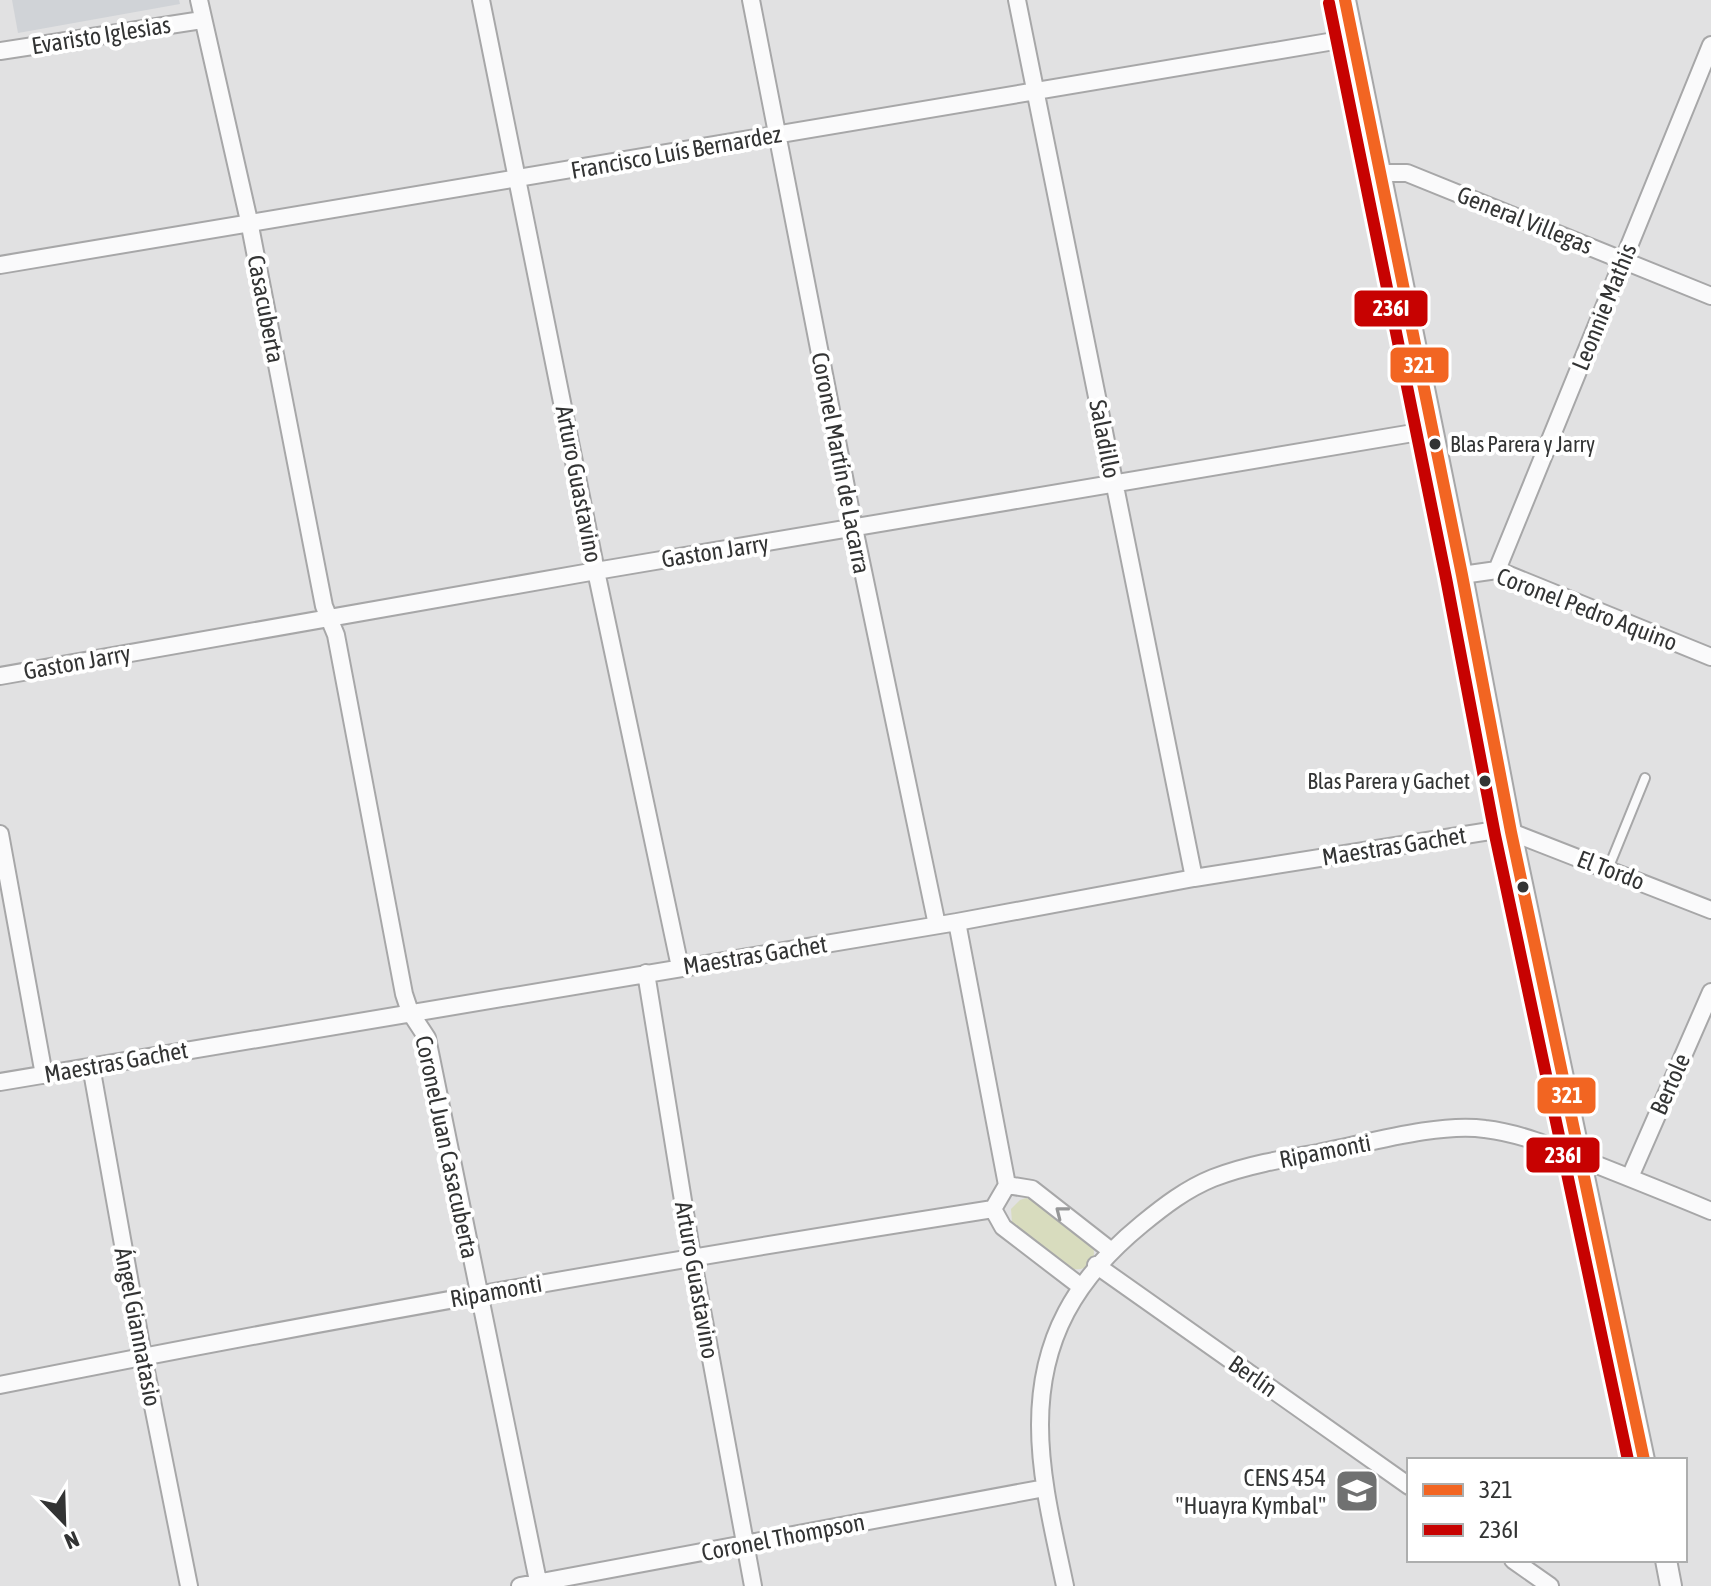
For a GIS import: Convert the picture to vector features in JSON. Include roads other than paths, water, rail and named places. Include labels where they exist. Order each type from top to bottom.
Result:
[{"type":"street","name":"Casacuberta","points":[[199,0],[249,221],[328,618]]},
{"type":"street","name":"Arturo Guastavino","points":[[481,0],[596,571],[680,967]]},
{"type":"street","name":"Coronel Martín de Lacarra","points":[[751,0],[854,528],[937,925]]},
{"type":"street","name":"Saladillo","points":[[1017,0],[1194,878]]},
{"type":"street","points":[[1345,0],[1511,832],[1644,1458]]},
{"type":"street","name":"Evaristo Iglesias","points":[[0,51],[202,20]]},
{"type":"street","name":"Francisco Luís Bernardez","points":[[0,265],[1352,38]]},
{"type":"street","name":"Leonnie Mathis","points":[[1497,570],[1711,45]]},
{"type":"street","name":"General Villegas","points":[[1380,173],[1407,173],[1711,296]]},
{"type":"street","name":"Gaston Jarry","points":[[0,676],[596,571],[1431,430]]},
{"type":"street","name":"Coronel Pedro Aquino","points":[[1462,575],[1497,570],[1711,657]]},
{"type":"street","name":"Coronel Juan Casacuberta","points":[[328,618],[336,635],[404,994],[410,1012],[427,1038],[539,1584]]},
{"type":"street","name":"Maestras Gachet","points":[[0,1082],[957,922],[1194,878],[1490,831],[1511,832]]},
{"type":"street","name":"El Tordo","points":[[1511,832],[1711,910]]},
{"type":"street","points":[[0,834],[44,1075]]},
{"type":"street","points":[[957,922],[1007,1185],[993,1209],[1003,1227],[1080,1286]]},
{"type":"street","name":"Arturo Guastavino","points":[[646,973],[692,1256],[753,1586]]},
{"type":"street","name":"Bertole","points":[[1630,1177],[1711,992]]},
{"type":"street","name":"Ángel Giannatasio","points":[[91,1066],[143,1356],[189,1586]]},
{"type":"street","name":"Ripamonti","points":[[1096,1265],[1110,1250],[1188,1190],[1258,1164],[1447,1128],[1483,1128],[1518,1136],[1711,1211]]},
{"type":"street","points":[[1007,1185],[1032,1189],[1110,1250]]},
{"type":"street","name":"Ripamonti","points":[[0,1385],[479,1293],[993,1209]]},
{"type":"street","points":[[1065,1586],[1045,1488],[1040,1425],[1043,1374],[1062,1317],[1096,1265]]},
{"type":"street","name":"Berlín","points":[[1096,1265],[1407,1485]]},
{"type":"street","name":"Coronel Thompson","points":[[520,1586],[1045,1488]]},
{"type":"street","points":[[1516,1562],[1550,1586]]},
{"type":"street","points":[[1666,1562],[1671,1586]]},
{"type":"lane","points":[[1608,869],[1645,778]]},
{"type":"place","name":"Blas Parera y Jarry","points":[[1435,444]]},
{"type":"place","name":"Blas Parera y Gachet","points":[[1485,781]]},
{"type":"place","name":"CENS 454 \"Huayra Kymbal\"","points":[[1357,1491]]}]
